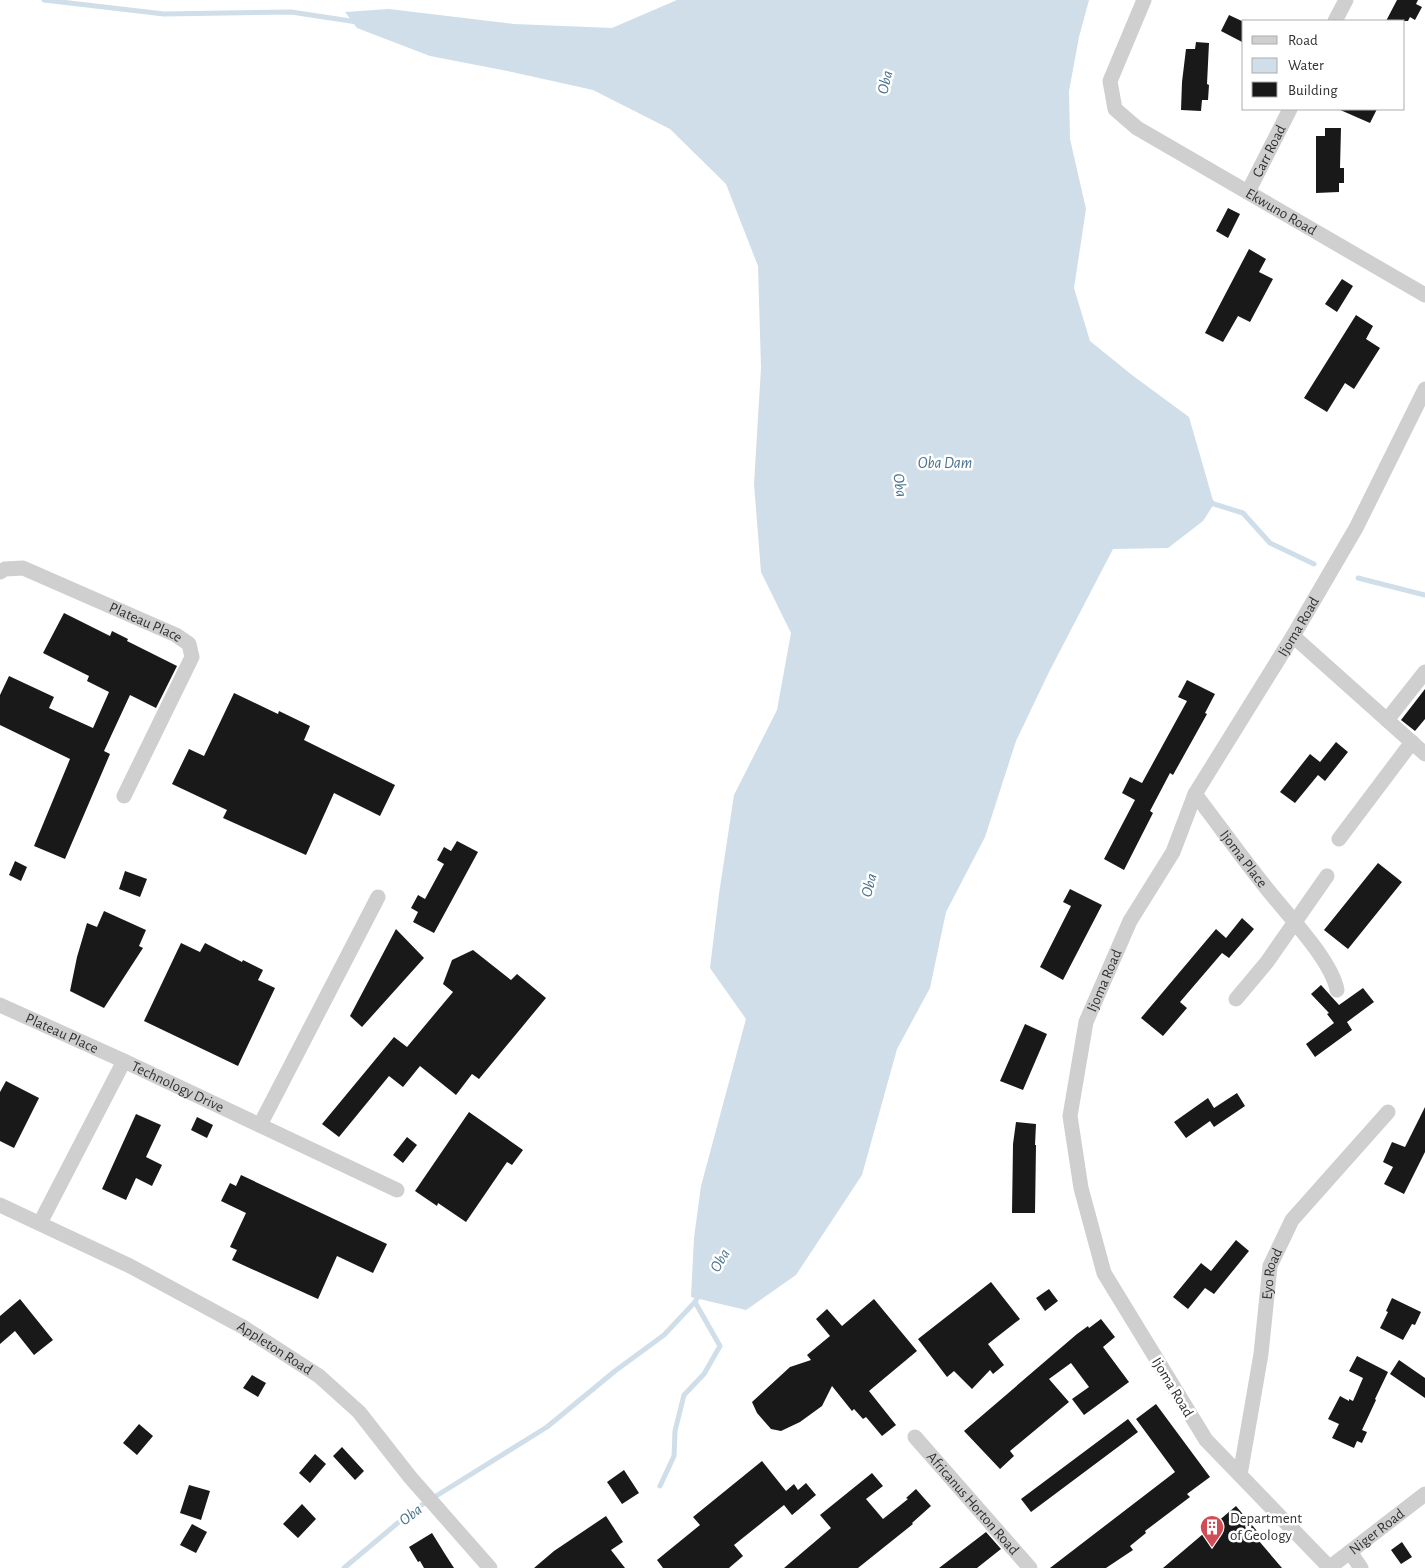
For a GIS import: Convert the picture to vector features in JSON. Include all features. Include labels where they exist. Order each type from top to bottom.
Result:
[{"type":"street","name":"Ekwuno Road","points":[[1144,0],[1110,81],[1115,109],[1137,128],[1425,295]]},
{"type":"street","points":[[1336,20],[1346,0]]},
{"type":"street","name":"Carr Road","points":[[1248,192],[1289,110]]},
{"type":"street","name":"Ijoma Road","points":[[1329,1568],[1206,1440],[1104,1273],[1081,1188],[1070,1116],[1086,1022],[1130,921],[1173,852],[1195,794],[1294,636],[1356,528],[1425,389]]},
{"type":"street","name":"Plateau Place","points":[[0,572],[5,569],[23,568],[176,635],[189,644],[192,657],[124,796]]},
{"type":"street","points":[[1294,636],[1425,754]]},
{"type":"street","points":[[1387,720],[1425,672]]},
{"type":"street","points":[[1339,839],[1412,742]]},
{"type":"street","name":"Ijoma Place","points":[[1195,794],[1272,895],[1295,922],[1335,980],[1337,990]]},
{"type":"street","points":[[1236,999],[1267,962],[1327,876]]},
{"type":"street","points":[[260,1125],[378,898]]},
{"type":"street","name":"Plateau Place","points":[[0,1005],[124,1061]]},
{"type":"street","name":"Technology Drive","points":[[40,1223],[124,1061],[397,1190]]},
{"type":"street","name":"Eyo Road","points":[[1240,1475],[1262,1354],[1270,1266],[1292,1220],[1388,1112]]},
{"type":"street","name":"Appleton Road","points":[[0,1205],[130,1266],[243,1327],[319,1376],[359,1412],[410,1477],[490,1568]]},
{"type":"street","name":"Africanus Horton Road","points":[[915,1437],[1030,1568]]},
{"type":"street","name":"Niger Road","points":[[1329,1568],[1425,1494]]},
{"type":"street","points":[[1350,1552],[1361,1568]]},
{"type":"water","name":"Oba Dam","points":[[677,0],[1089,0],[1079,37],[1069,91],[1070,139],[1086,209],[1074,288],[1090,341],[1189,417],[1214,504],[1203,521],[1168,548],[1113,549],[1049,672],[1016,741],[985,837],[946,912],[930,988],[897,1049],[862,1175],[796,1275],[746,1310],[691,1297],[694,1238],[701,1186],[746,1019],[710,968],[719,894],[734,795],[777,710],[791,633],[761,572],[754,484],[761,368],[758,266],[726,184],[670,129],[593,90],[430,56],[357,28],[345,12],[389,9],[514,24],[612,28]]},
{"type":"building","points":[[1397,0],[1418,0],[1416,4],[1422,7],[1415,20],[1410,17],[1408,21],[1387,20]]},
{"type":"building","points":[[1229,15],[1242,21],[1242,42],[1221,31]]},
{"type":"building","points":[[1196,42],[1209,43],[1208,100],[1202,100],[1201,111],[1181,110],[1186,49],[1195,49]]},
{"type":"building","points":[[1340,110],[1376,110],[1370,123]]},
{"type":"building","points":[[1325,128],[1341,128],[1340,168],[1344,168],[1344,183],[1339,183],[1339,192],[1316,193],[1316,136],[1325,136]]},
{"type":"building","points":[[1228,208],[1240,214],[1228,238],[1216,231]]},
{"type":"building","points":[[1249,249],[1266,259],[1259,272],[1273,279],[1250,322],[1238,316],[1223,342],[1205,333]]},
{"type":"building","points":[[1342,279],[1353,286],[1337,312],[1325,304]]},
{"type":"building","points":[[1356,315],[1373,326],[1366,339],[1380,348],[1354,389],[1345,383],[1327,412],[1304,398]]},
{"type":"building","points":[[64,613],[110,636],[112,631],[128,639],[127,641],[177,666],[156,708],[130,695],[104,751],[110,754],[65,859],[34,846],[70,759],[0,725],[0,695],[9,676],[54,697],[49,708],[93,728],[109,692],[87,681],[89,676],[43,653]]},
{"type":"building","points":[[1187,680],[1215,694],[1205,713],[1207,714],[1173,775],[1170,773],[1150,811],[1153,813],[1124,870],[1104,859],[1135,800],[1122,793],[1130,777],[1142,783],[1187,701],[1178,697]]},
{"type":"building","points":[[1425,689],[1425,719],[1415,731],[1401,720]]},
{"type":"building","points":[[234,693],[278,714],[279,711],[310,726],[304,740],[395,785],[380,816],[334,793],[306,855],[223,818],[227,810],[172,784],[189,749],[204,756]]},
{"type":"building","points":[[1336,742],[1348,752],[1325,781],[1318,775],[1295,803],[1280,792],[1310,754],[1320,762]]},
{"type":"building","points":[[457,841],[478,852],[434,933],[413,922],[418,912],[411,908],[418,895],[425,899],[444,864],[437,860],[444,847],[451,851]]},
{"type":"building","points":[[15,861],[27,867],[21,881],[9,875]]},
{"type":"building","points":[[1378,863],[1402,882],[1348,949],[1324,930]]},
{"type":"building","points":[[125,871],[147,879],[140,897],[119,889]]},
{"type":"building","points":[[1070,889],[1102,905],[1063,980],[1040,967],[1071,906],[1063,902]]},
{"type":"building","points":[[104,911],[146,930],[139,946],[143,948],[104,1008],[70,991],[87,923],[97,927]]},
{"type":"building","points":[[1242,918],[1254,929],[1229,958],[1222,953],[1180,1002],[1187,1008],[1163,1036],[1141,1018],[1216,929],[1226,938]]},
{"type":"building","points":[[396,929],[424,958],[362,1027],[350,1016]]},
{"type":"building","points":[[181,943],[200,952],[205,943],[242,962],[243,960],[263,970],[258,980],[275,988],[238,1066],[144,1021]]},
{"type":"building","points":[[473,950],[511,980],[517,974],[546,998],[479,1079],[472,1074],[456,1095],[420,1066],[403,1087],[389,1076],[339,1137],[322,1124],[394,1037],[407,1047],[453,992],[443,984],[452,960]]},
{"type":"building","points":[[1321,985],[1339,1005],[1363,988],[1374,1002],[1347,1022],[1352,1030],[1315,1057],[1306,1044],[1334,1023],[1327,1014],[1329,1013],[1311,994]]},
{"type":"building","points":[[1025,1024],[1047,1034],[1023,1090],[1000,1081]]},
{"type":"building","points":[[6,1081],[39,1098],[14,1148],[0,1141],[0,1092]]},
{"type":"building","points":[[1237,1093],[1245,1106],[1214,1127],[1210,1121],[1186,1138],[1174,1122],[1208,1098],[1214,1108]]},
{"type":"building","points":[[1425,1107],[1425,1152],[1404,1194],[1384,1184],[1393,1167],[1383,1162],[1392,1142],[1405,1147]]},
{"type":"building","points":[[469,1112],[523,1150],[512,1165],[507,1162],[466,1222],[438,1203],[437,1206],[415,1191]]},
{"type":"building","points":[[136,1114],[161,1125],[146,1157],[162,1165],[152,1186],[136,1178],[126,1200],[102,1189]]},
{"type":"building","points":[[197,1117],[213,1125],[207,1138],[191,1130]]},
{"type":"building","points":[[1016,1122],[1036,1124],[1035,1213],[1012,1213],[1013,1144]]},
{"type":"building","points":[[407,1137],[417,1145],[403,1163],[393,1155]]},
{"type":"building","points":[[241,1175],[387,1244],[373,1273],[337,1256],[318,1299],[232,1260],[237,1250],[230,1247],[246,1213],[221,1201],[230,1183],[236,1186]]},
{"type":"building","points":[[1236,1240],[1249,1251],[1214,1294],[1205,1288],[1188,1309],[1173,1297],[1201,1263],[1211,1271]]},
{"type":"building","points":[[991,1282],[1020,1319],[988,1344],[1004,1365],[993,1374],[990,1370],[972,1389],[954,1371],[947,1377],[918,1339]]},
{"type":"building","points":[[1049,1289],[1058,1301],[1045,1311],[1036,1298]]},
{"type":"building","points":[[1392,1298],[1421,1312],[1415,1325],[1412,1324],[1403,1340],[1380,1328]]},
{"type":"building","points":[[20,1299],[53,1340],[34,1355],[15,1331],[0,1344],[0,1316]]},
{"type":"building","points":[[874,1299],[917,1351],[869,1391],[896,1425],[882,1436],[866,1417],[863,1419],[854,1409],[852,1411],[832,1386],[822,1406],[800,1422],[781,1431],[771,1429],[757,1413],[752,1402],[790,1367],[811,1360],[807,1355],[830,1336],[816,1319],[827,1309],[842,1326]]},
{"type":"building","points":[[1101,1319],[1115,1337],[1103,1347],[1129,1382],[1084,1415],[1072,1399],[1089,1387],[1071,1363],[1049,1379],[1069,1402],[1010,1451],[1014,1456],[1000,1469],[964,1431],[1077,1334]]},
{"type":"building","points":[[1357,1356],[1388,1372],[1362,1430],[1367,1432],[1362,1443],[1357,1441],[1354,1448],[1332,1438],[1339,1424],[1328,1419],[1340,1396],[1353,1401],[1363,1378],[1349,1371]]},
{"type":"building","points":[[1399,1360],[1425,1378],[1425,1398],[1390,1374]]},
{"type":"building","points":[[252,1375],[266,1383],[258,1397],[243,1388]]},
{"type":"building","points":[[1156,1404],[1210,1477],[1187,1494],[1190,1497],[1145,1531],[1146,1533],[1130,1546],[1133,1550],[1106,1568],[1050,1568],[1175,1472],[1136,1419]]},
{"type":"building","points":[[1128,1419],[1138,1432],[1031,1512],[1021,1499]]},
{"type":"building","points":[[139,1424],[153,1436],[137,1455],[123,1443]]},
{"type":"building","points":[[342,1447],[364,1471],[355,1480],[333,1456]]},
{"type":"building","points":[[315,1454],[326,1464],[310,1483],[299,1473]]},
{"type":"building","points":[[762,1461],[786,1491],[794,1484],[798,1490],[806,1483],[816,1495],[792,1515],[784,1505],[734,1545],[743,1556],[729,1568],[663,1568],[657,1560],[700,1525],[693,1517]]},
{"type":"building","points":[[624,1470],[639,1493],[622,1504],[607,1482]]},
{"type":"building","points":[[872,1473],[883,1486],[866,1499],[883,1519],[908,1499],[906,1498],[916,1489],[931,1506],[913,1524],[858,1568],[784,1568],[831,1528],[820,1515]]},
{"type":"building","points":[[189,1485],[210,1491],[201,1520],[180,1513]]},
{"type":"building","points":[[302,1504],[316,1519],[298,1538],[283,1524]]},
{"type":"building","name":"Department of Geology","points":[[1236,1506],[1257,1531],[1253,1534],[1282,1568],[1163,1568]]},
{"type":"building","points":[[606,1516],[623,1542],[611,1550],[625,1568],[534,1568],[554,1551]]},
{"type":"building","points":[[192,1524],[207,1532],[196,1553],[180,1545]]},
{"type":"building","points":[[986,1532],[1001,1549],[977,1568],[939,1568]]},
{"type":"building","points":[[432,1533],[454,1568],[424,1568],[420,1561],[418,1562],[409,1547]]},
{"type":"building","points":[[1402,1542],[1412,1557],[1401,1564],[1391,1550]]},
{"type":"waterway","points":[[44,0],[164,14],[291,12],[357,22]]},
{"type":"waterway","points":[[1209,501],[1243,513],[1270,543],[1314,564]]},
{"type":"waterway","points":[[1358,578],[1425,595]]},
{"type":"waterway","name":"Oba","points":[[344,1568],[412,1511],[547,1427],[615,1371],[664,1335],[695,1302],[700,1293]]},
{"type":"waterway","points":[[660,1486],[674,1456],[675,1431],[684,1395],[704,1374],[720,1346],[695,1302]]},
{"type":"place","name":"Department of Geology","points":[[1212,1548]]}]
